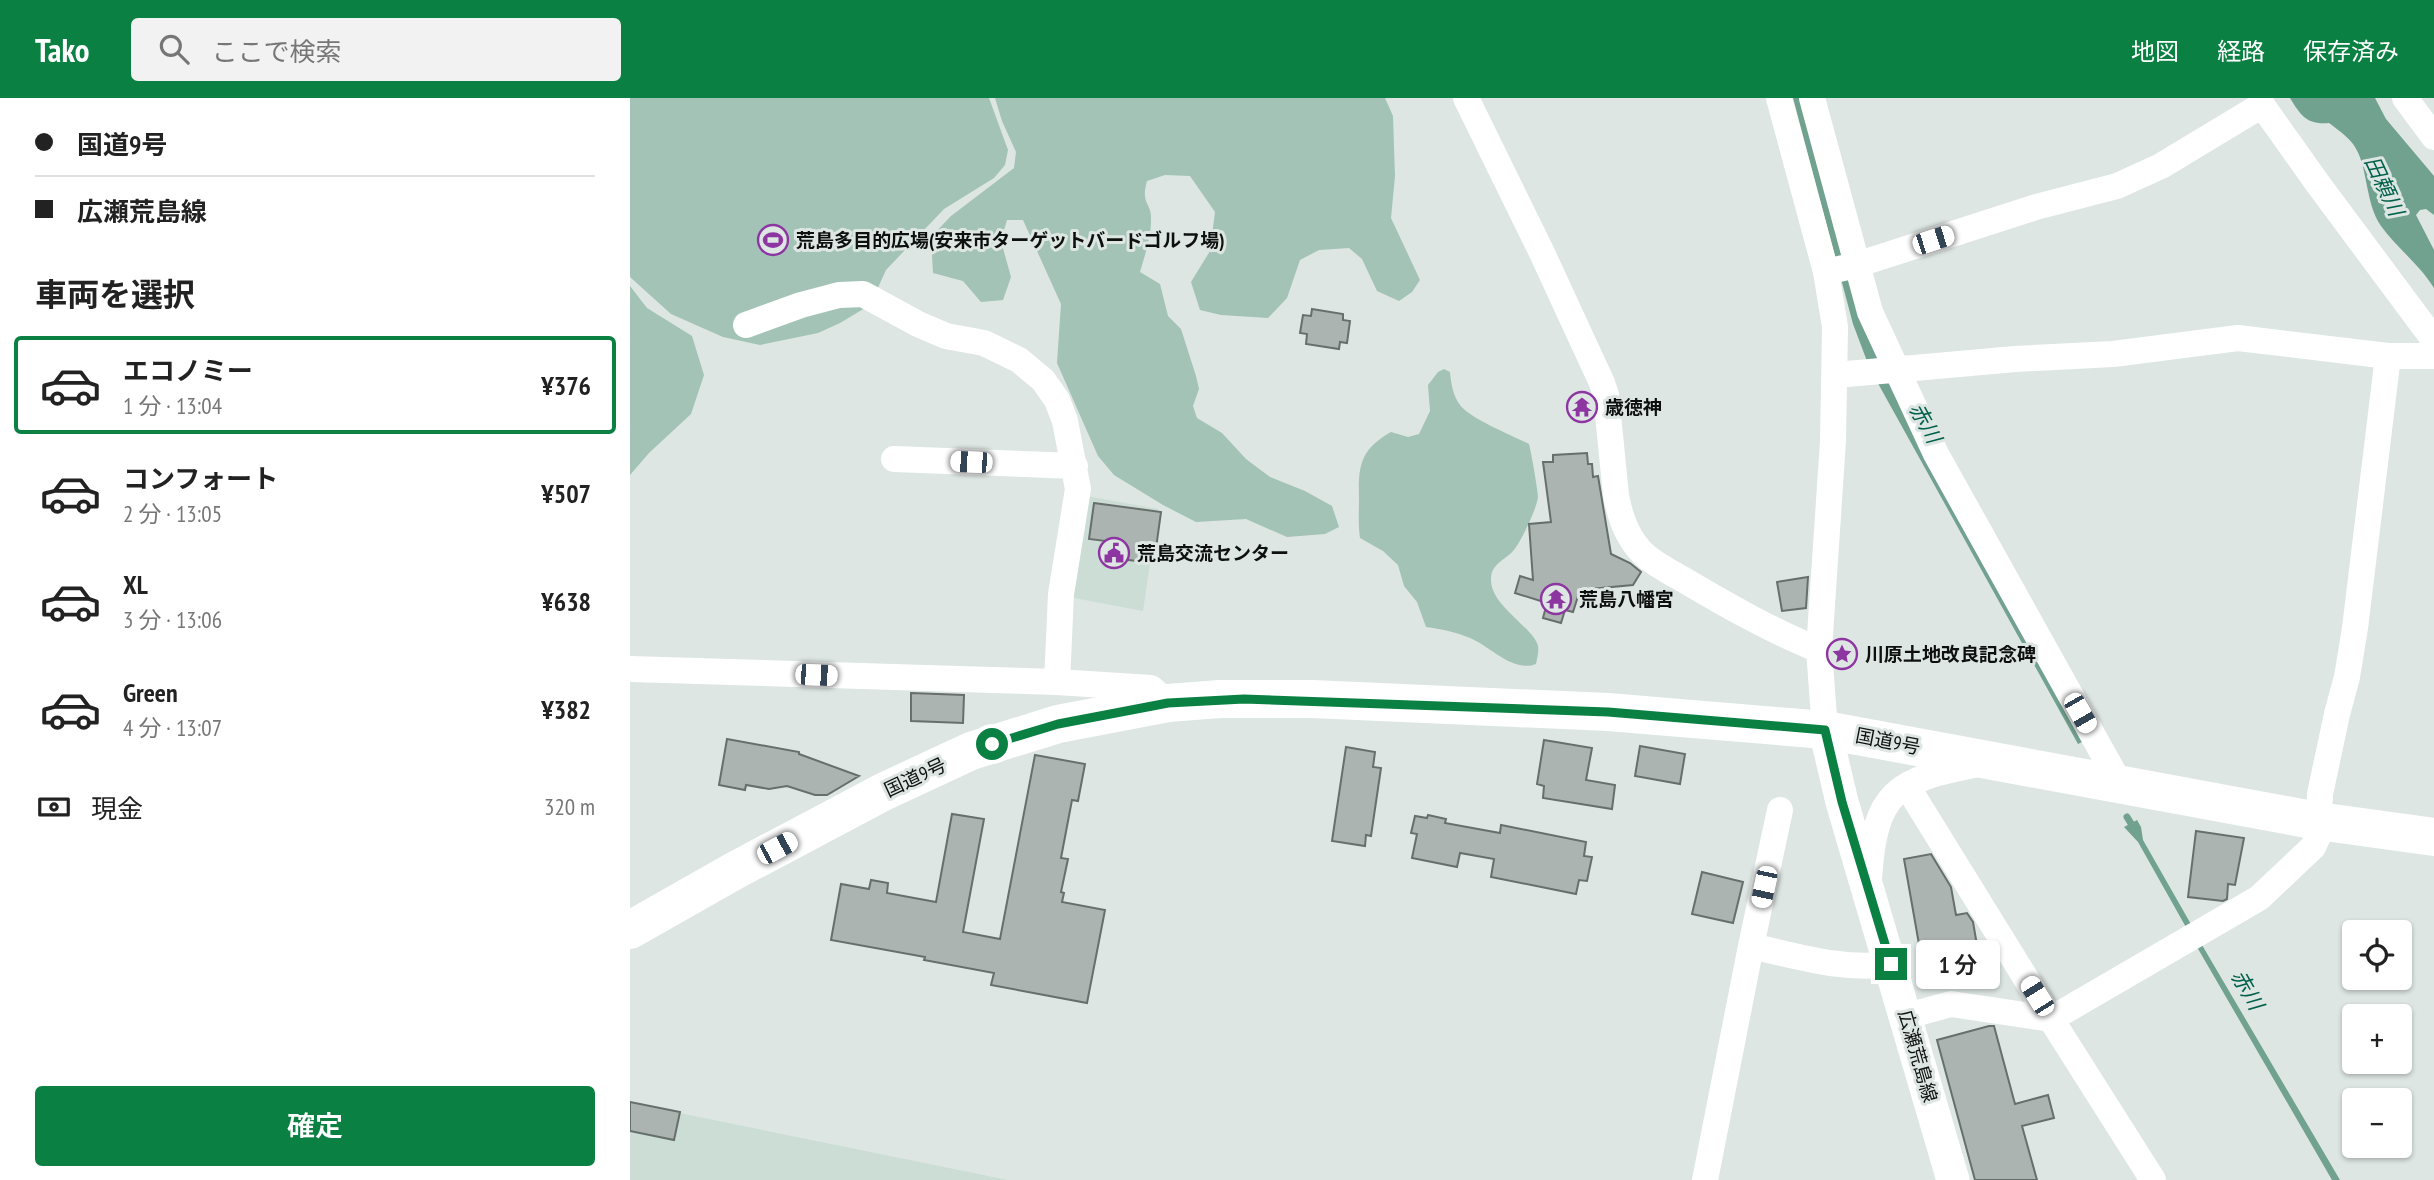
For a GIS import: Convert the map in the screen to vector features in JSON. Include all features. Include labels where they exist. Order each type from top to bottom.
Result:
[{"type":"highway","name":"国道9号","points":[[630,930],[883,792],[971,751],[1058,724],[1168,703],[1220,699],[1312,699],[1608,712],[1825,730],[2318,821],[2434,837]]},
{"type":"main road","name":"広瀬荒島線","points":[[1825,730],[1842,802],[1954,1180]]},
{"type":"street","points":[[1466,98],[1602,383],[1606,395],[1616,495],[1619,511],[1631,538],[1647,557],[1704,592],[1784,636],[1819,650]]},
{"type":"street","points":[[1779,98],[1826,272],[1835,327],[1836,375],[1819,650],[1825,730]]},
{"type":"street","points":[[1812,98],[1870,312],[1936,454],[2120,784]]},
{"type":"street","points":[[2405,98],[2428,130]]},
{"type":"street","points":[[2428,130],[2432,98]]},
{"type":"street","points":[[1826,272],[1856,265],[2036,207],[2117,186],[2161,166],[2260,102],[2434,340]]},
{"type":"street","points":[[746,325],[801,305],[839,295],[863,294],[946,336],[984,343],[1019,360],[1043,380],[1057,400],[1065,421],[1078,489],[1061,594],[1057,682]]},
{"type":"street","points":[[1836,375],[2015,359],[2113,354],[2238,338],[2388,356],[2434,356]]},
{"type":"street","points":[[1907,1016],[1951,1004],[2051,1019],[2259,898],[2313,847],[2318,836],[2320,794],[2347,677],[2355,628],[2388,356]]},
{"type":"street","points":[[894,459],[1075,466]]},
{"type":"street","points":[[630,669],[1057,682],[1151,688],[1168,703]]},
{"type":"street","points":[[1868,888],[1870,857],[1881,813],[1887,801],[1907,786],[1949,770],[1994,761]]},
{"type":"street","points":[[1907,786],[2153,1180]]},
{"type":"street","points":[[1704,1180],[1780,810]]},
{"type":"street","points":[[1751,946],[1845,967],[1891,964]]},
{"type":"shaded area","name":"荒島多目的広場(安来市ターゲットバードゴルフ場)","points":[[630,98],[989,98],[1008,150],[1005,165],[994,178],[944,209],[886,270],[870,305],[818,333],[760,345],[723,337],[671,314],[630,277]]},
{"type":"shaded area","points":[[995,98],[1385,98],[1393,116],[1395,176],[1391,218],[1420,280],[1412,292],[1399,301],[1377,291],[1362,259],[1349,248],[1319,250],[1300,260],[1287,298],[1268,318],[1221,315],[1200,310],[1191,282],[1210,251],[1215,212],[1190,176],[1165,175],[1147,181],[1145,189],[1151,226],[1140,272],[1160,284],[1168,316],[1181,329],[1199,389],[1193,406],[1197,418],[1222,433],[1246,459],[1270,477],[1305,491],[1332,506],[1339,527],[1325,534],[1287,537],[1246,519],[1196,522],[1114,475],[1098,456],[1057,363],[1061,304],[1023,220],[1007,220],[1001,241],[1011,277],[1003,300],[981,302],[963,281],[933,273],[931,237],[951,216],[1014,168],[1016,152]]},
{"type":"shaded area","points":[[630,286],[647,308],[692,336],[704,375],[691,414],[649,453],[630,475]]},
{"type":"shaded area","points":[[1444,369],[1450,372],[1454,394],[1465,410],[1529,444],[1537,502],[1520,540],[1513,551],[1493,570],[1491,579],[1496,597],[1537,643],[1536,664],[1527,666],[1510,662],[1470,638],[1426,627],[1417,602],[1404,586],[1398,565],[1383,551],[1360,538],[1359,486],[1363,459],[1373,445],[1391,432],[1408,437],[1419,434],[1430,411],[1428,385],[1438,372]]},
{"type":"shaded area","name":"荒島交流センター","points":[[1086,496],[1158,509],[1143,611],[1069,597]]},
{"type":"shaded area","points":[[630,1103],[1008,1180],[630,1180]]},
{"type":"water","points":[[1793,98],[1803,98],[1863,319],[2088,739],[2078,744],[1870,369],[1853,324]]},
{"type":"water","name":"田頼川","points":[[2290,98],[2375,98],[2386,119],[2434,176],[2434,215],[2426,209],[2420,210],[2416,215],[2434,250],[2434,288],[2381,226],[2372,206],[2362,163],[2353,144],[2329,123],[2305,118]]},
{"type":"water","points":[[2137,820],[2143,840],[2192,926],[2187,929],[2138,842],[2124,827]]},
{"type":"water","points":[[2202,945],[2340,1180],[2332,1180],[2197,947]]},
{"type":"building","points":[[1312,309],[1343,314],[1343,320],[1350,321],[1347,343],[1340,342],[1339,349],[1306,344],[1307,334],[1300,333],[1303,315],[1311,316]]},
{"type":"building","points":[[1587,453],[1588,464],[1592,464],[1593,477],[1598,476],[1611,554],[1641,572],[1633,585],[1580,590],[1573,612],[1565,610],[1561,623],[1543,618],[1547,603],[1515,593],[1520,576],[1533,580],[1529,524],[1551,522],[1543,462],[1553,462],[1553,455]]},
{"type":"building","name":"荒島交流センター","points":[[1094,503],[1161,512],[1154,563],[1120,559],[1122,543],[1089,539]]},
{"type":"building","points":[[1808,577],[1806,608],[1782,611],[1777,582]]},
{"type":"building","points":[[911,693],[964,695],[963,723],[911,721]]},
{"type":"building","points":[[727,739],[799,752],[859,776],[827,795],[815,795],[787,786],[769,789],[746,785],[745,790],[719,785]]},
{"type":"building","points":[[1544,740],[1592,748],[1586,780],[1615,785],[1612,809],[1543,798],[1544,786],[1537,784]]},
{"type":"building","points":[[1640,746],[1685,754],[1680,784],[1635,776]]},
{"type":"building","points":[[1346,747],[1375,752],[1373,767],[1381,768],[1371,836],[1366,835],[1365,846],[1332,841]]},
{"type":"building","points":[[1035,755],[1085,764],[1078,801],[1072,800],[1061,858],[1068,859],[1061,892],[1064,893],[1062,902],[1105,910],[1087,1003],[991,985],[994,973],[831,940],[841,884],[869,889],[871,880],[888,883],[887,893],[936,902],[952,814],[984,819],[963,932],[1000,939]]},
{"type":"building","points":[[1428,815],[1446,819],[1445,823],[1500,833],[1501,825],[1586,842],[1584,856],[1592,857],[1587,881],[1579,880],[1576,894],[1491,877],[1494,859],[1460,853],[1457,867],[1412,858],[1417,834],[1411,833],[1415,816],[1427,818]]},
{"type":"building","points":[[2196,831],[2244,838],[2235,885],[2228,884],[2227,899],[2223,901],[2188,897]]},
{"type":"building","points":[[1931,854],[1951,887],[1956,915],[1967,913],[1973,922],[1979,957],[1923,967],[1904,859]]},
{"type":"building","points":[[1702,872],[1743,882],[1733,923],[1692,914]]},
{"type":"building","points":[[1994,1026],[2015,1104],[2048,1095],[2054,1118],[2022,1126],[2037,1180],[1975,1180],[1937,1040]]},
{"type":"building","points":[[630,1102],[680,1112],[674,1140],[630,1131]]},
{"type":"waterway","name":"赤川","points":[[2127,817],[2135,830]]},
{"type":"place","name":"荒島多目的広場(安来市ターゲットバードゴルフ場)","points":[[773,240]]},
{"type":"place","name":"歳徳神","points":[[1582,407]]},
{"type":"place","name":"荒島交流センター","points":[[1114,553]]},
{"type":"place","name":"荒島八幡宮","points":[[1556,599]]},
{"type":"place","name":"川原土地改良記念碑","points":[[1842,654]]},
{"type":"route","points":[[992,744],[1058,724],[1168,703],[1267,698],[1608,712],[1742,721],[1825,730],[1842,802],[1891,964]]}]
